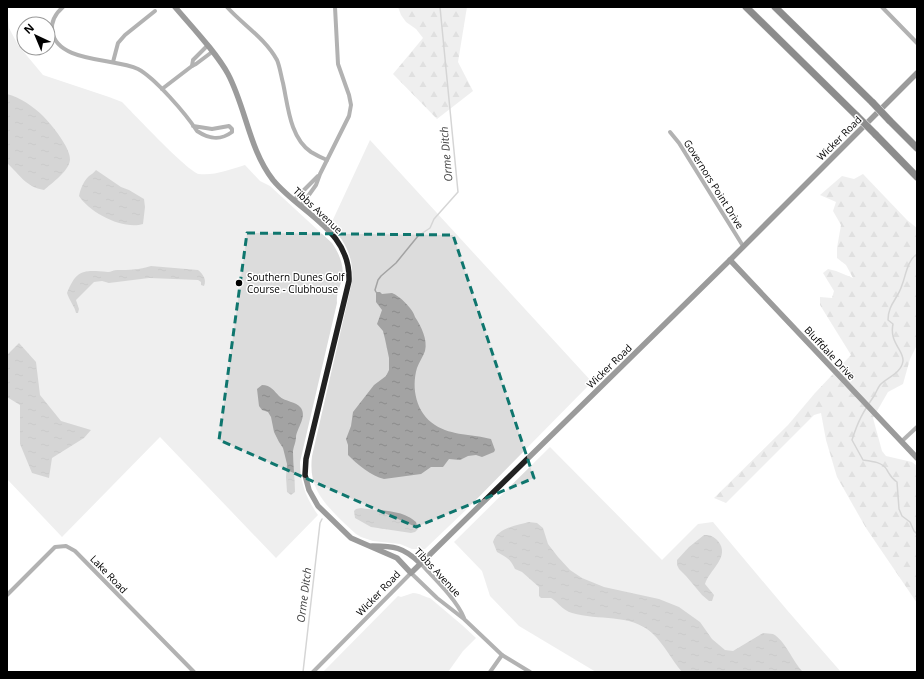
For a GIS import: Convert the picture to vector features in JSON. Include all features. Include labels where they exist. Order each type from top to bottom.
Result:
[{"type":"highway","points":[[746,7],[917,177]]},
{"type":"highway","points":[[775,7],[917,148]]},
{"type":"street","points":[[63,7],[58,11],[54,18],[52,28],[58,43],[63,48],[74,54],[138,69],[162,89],[197,131],[204,136],[214,139],[226,136],[232,132],[232,129],[229,126],[212,129],[193,126]]},
{"type":"street","name":"Tibbs Avenue","points":[[175,7],[228,74],[257,153],[264,167],[274,181],[338,240],[346,254],[349,281],[306,459],[305,475],[309,490],[318,506],[351,538],[397,558],[437,598],[464,619],[502,655],[530,672]]},
{"type":"street","points":[[227,7],[237,19],[263,41],[271,51],[278,62],[292,126],[297,136],[302,144],[311,152],[327,160]]},
{"type":"street","points":[[301,206],[316,185],[349,116],[351,105],[338,64],[336,7]]},
{"type":"street","points":[[882,7],[917,43]]},
{"type":"street","points":[[113,62],[118,43],[125,34],[155,11]]},
{"type":"street","points":[[192,66],[193,60],[207,46]]},
{"type":"street","points":[[162,89],[212,52]]},
{"type":"street","name":"Wicker Road","points":[[313,672],[410,572],[730,260],[917,73]]},
{"type":"street","name":"Governors Point Drive","points":[[670,132],[679,143],[743,246]]},
{"type":"street","points":[[294,200],[320,174]]},
{"type":"street","name":"Bluffdale Drive","points":[[730,260],[917,458]]},
{"type":"street","points":[[902,441],[917,427]]},
{"type":"street","name":"Lake Road","points":[[7,595],[51,550],[61,546],[70,547],[194,672]]},
{"type":"street","name":"Tibbs Avenue","points":[[367,546],[393,546],[412,555],[435,579],[461,610],[464,619]]},
{"type":"street","points":[[490,672],[502,655]]},
{"type":"highlighted area","points":[[247,233],[453,235],[534,478],[416,527],[219,440]]},
{"type":"green space","points":[[398,7],[467,7],[458,62],[473,91],[437,119],[393,74],[423,38],[416,29],[406,22]]},
{"type":"green space","points":[[7,12],[9,28],[16,41],[16,56],[27,56],[43,75],[122,102],[173,154],[193,171],[199,174],[216,173],[245,165],[260,181],[270,186],[332,243],[341,260],[343,274],[300,462],[304,490],[318,515],[276,558],[160,437],[62,537],[7,479]]},
{"type":"green space","points":[[370,140],[592,382],[469,507],[425,549],[412,549],[400,544],[373,541],[356,534],[324,502],[316,488],[312,474],[312,456],[352,282],[352,266],[348,252],[341,238],[330,226]]},
{"type":"green space","points":[[863,174],[907,220],[917,228],[917,345],[910,359],[903,384],[888,392],[873,418],[882,451],[886,456],[912,462],[917,466],[917,603],[866,528],[837,477],[826,440],[821,413],[814,415],[726,503],[714,498],[788,425],[815,393],[851,355],[820,305],[820,297],[832,298],[834,291],[823,273],[828,269],[853,278],[846,265],[837,258],[837,248],[841,225],[833,211],[836,202],[820,195],[842,176],[854,179]]},
{"type":"green space","points":[[550,447],[662,560],[698,524],[713,522],[841,672],[596,672],[519,626],[490,596],[482,571],[454,542]]},
{"type":"green space","points":[[413,593],[430,598],[476,638],[463,651],[448,672],[323,672],[398,596],[401,597]]},
{"type":"water","points":[[7,94],[22,100],[39,113],[55,130],[67,149],[70,160],[67,168],[44,190],[32,186],[7,163]]},
{"type":"water","points":[[96,170],[121,187],[144,199],[145,207],[143,224],[126,225],[108,219],[84,202],[79,196],[81,189],[86,179]]},
{"type":"water","points":[[151,266],[198,270],[204,277],[205,284],[204,286],[201,285],[201,282],[198,280],[149,278],[109,283],[102,281],[94,282],[76,300],[79,309],[78,313],[76,313],[67,293],[74,279],[78,275],[87,271],[109,272]]},
{"type":"water","points":[[376,292],[380,292],[382,294],[392,293],[402,300],[412,310],[420,325],[426,342],[426,347],[415,376],[415,392],[419,407],[423,414],[442,429],[455,433],[491,439],[495,450],[494,452],[482,457],[476,455],[468,456],[460,460],[449,459],[443,467],[431,467],[421,474],[384,479],[360,466],[348,455],[348,445],[346,439],[351,426],[353,412],[374,385],[386,376],[389,370],[389,358],[383,331],[377,324],[382,310],[376,302]]},
{"type":"water","points":[[19,343],[36,362],[40,395],[61,421],[91,430],[84,438],[52,458],[49,478],[32,473],[20,444],[20,405],[7,397],[7,355]]},
{"type":"water","points":[[262,385],[270,387],[281,398],[296,404],[303,411],[293,450],[295,492],[291,495],[287,492],[287,464],[283,448],[274,432],[271,417],[268,412],[262,410],[259,406],[257,389]]},
{"type":"water","points":[[361,508],[390,511],[404,515],[416,522],[418,529],[411,533],[371,527],[355,518],[354,511]]},
{"type":"water","points":[[529,522],[537,523],[543,528],[548,544],[558,557],[570,570],[582,578],[604,587],[659,599],[679,607],[700,622],[712,639],[725,650],[733,651],[763,633],[773,634],[785,646],[803,672],[682,672],[656,637],[643,627],[614,618],[592,617],[572,613],[551,598],[541,598],[539,596],[539,587],[522,572],[515,569],[508,559],[497,552],[493,542],[495,537],[503,530]]},
{"type":"water","points":[[704,535],[713,537],[718,541],[722,552],[721,558],[705,584],[714,595],[712,601],[709,601],[702,595],[677,565],[677,560],[689,547]]},
{"type":"waterway","name":"Orme Ditch","points":[[376,292],[375,290],[378,280],[381,276],[396,263],[418,236],[430,228],[434,219],[458,192],[440,7]]},
{"type":"waterway","points":[[917,254],[909,264],[900,290],[888,314],[888,320],[893,324],[893,336],[903,357],[902,365],[897,372],[879,386],[861,417],[852,440],[863,460],[876,462],[883,465],[892,478],[897,482],[899,509],[902,516],[910,522],[917,534]]},
{"type":"waterway","name":"Orme Ditch","points":[[303,672],[320,523],[322,519]]},
{"type":"place","name":"Southern Dunes Golf Course - Clubhouse","points":[[239,283]]}]
